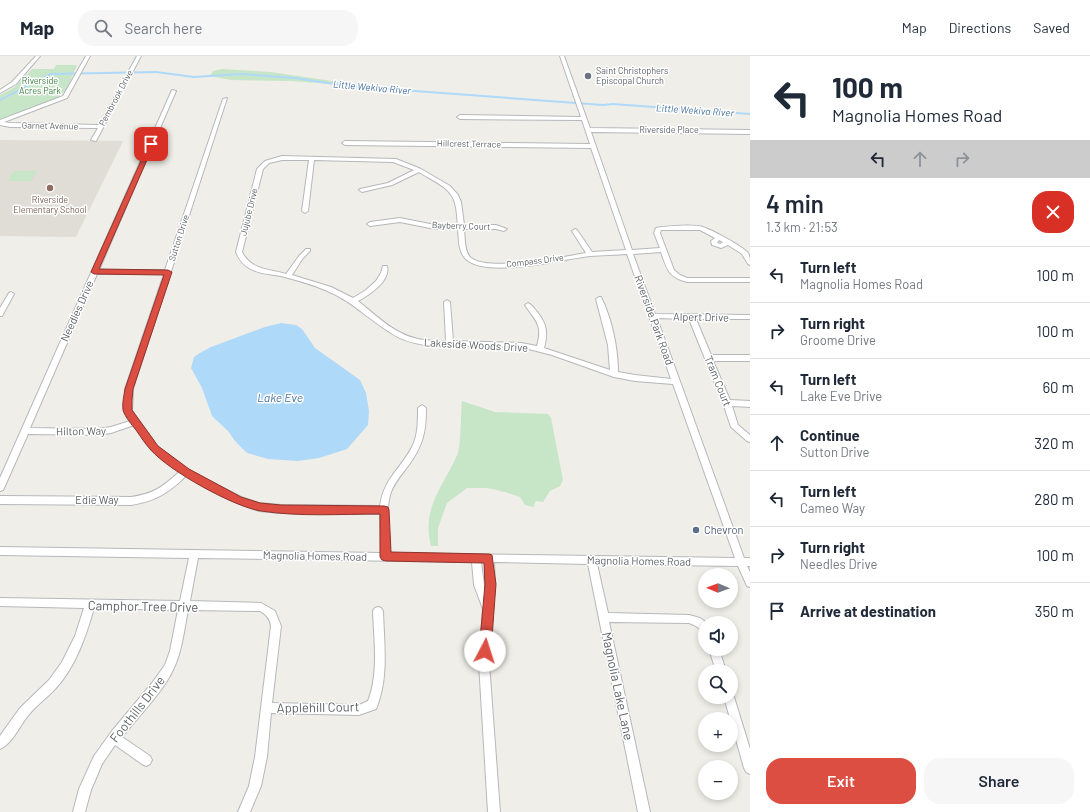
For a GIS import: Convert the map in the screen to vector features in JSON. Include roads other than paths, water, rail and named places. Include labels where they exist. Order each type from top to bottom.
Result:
[{"type":"street","points":[[0,92],[14,83],[38,56]]},
{"type":"street","points":[[0,122],[65,97],[88,56]]},
{"type":"street","name":"Pembrook Drive","points":[[94,140],[139,56]]},
{"type":"street","name":"Riverside Park Road","points":[[562,56],[676,382],[745,562],[750,583]]},
{"type":"street","name":"Needles Drive","points":[[0,488],[174,91]]},
{"type":"street","name":"Sutton Drive","points":[[225,99],[129,389],[127,400],[128,411],[154,448],[185,472],[238,500],[260,507],[281,509],[384,510]]},
{"type":"street","points":[[460,117],[584,119]]},
{"type":"street","name":"Garnet Avenue","points":[[0,122],[10,125],[101,126]]},
{"type":"street","name":"Riverside Place","points":[[588,130],[750,132]]},
{"type":"street","name":"Hillcrest Terrace","points":[[345,143],[594,146]]},
{"type":"street","points":[[305,211],[312,158]]},
{"type":"street","name":"Compass Drive","points":[[312,158],[394,160],[419,170],[448,187],[455,195],[458,202],[464,253],[469,259],[487,265],[522,265],[590,254],[664,252]]},
{"type":"street","name":"Jujube Drive","points":[[288,276],[256,269],[246,265],[239,252],[260,169],[273,160],[312,158]]},
{"type":"street","points":[[362,190],[390,184],[419,170]]},
{"type":"street","name":"Bayberry Court","points":[[370,224],[400,220],[435,227],[496,227],[504,229]]},
{"type":"street","points":[[750,263],[745,253],[740,249],[729,242],[721,246],[714,244],[714,241],[720,238],[701,228],[664,228],[658,230],[657,233],[671,270],[674,275],[679,278],[686,280],[750,280]]},
{"type":"street","points":[[575,231],[590,254]]},
{"type":"street","points":[[288,276],[301,257],[308,250]]},
{"type":"street","points":[[353,301],[372,288],[385,274],[385,267]]},
{"type":"street","points":[[94,272],[168,272]]},
{"type":"street","name":"Lakeside Woods Drive","points":[[288,276],[332,291],[353,301],[388,330],[409,340],[425,343],[521,345],[540,349],[614,374],[635,378],[676,382]]},
{"type":"street","points":[[0,314],[11,294]]},
{"type":"street","points":[[599,298],[615,356],[614,374]]},
{"type":"street","points":[[447,302],[450,344]]},
{"type":"street","points":[[528,305],[543,322],[545,330],[540,349]]},
{"type":"street","name":"Alpert Drive","points":[[653,316],[750,318]]},
{"type":"street","name":"Tram Court","points":[[692,317],[727,403],[735,427],[750,439]]},
{"type":"street","points":[[709,358],[750,358]]},
{"type":"street","points":[[727,403],[750,404]]},
{"type":"street","points":[[386,557],[384,510],[387,492],[392,481],[416,448],[422,427],[422,408]]},
{"type":"street","name":"Hilton Way","points":[[25,431],[98,432],[111,430],[135,422]]},
{"type":"street","name":"Edie Way","points":[[0,500],[131,501],[158,495],[185,472]]},
{"type":"street","name":"Magnolia Homes Road","points":[[0,551],[489,558],[592,561],[745,562]]},
{"type":"street","name":"Foothills Drive","points":[[79,812],[85,789],[95,768],[114,738],[156,687],[169,668],[175,651],[194,554]]},
{"type":"street","points":[[476,558],[478,578],[488,609]]},
{"type":"street","points":[[489,558],[490,579],[484,663],[494,812]]},
{"type":"street","name":"Magnolia Lake Lane","points":[[592,561],[644,812]]},
{"type":"street","points":[[478,578],[490,579]]},
{"type":"street","name":"Camphor Tree Drive","points":[[0,602],[184,607],[261,607],[270,612],[274,617],[276,626],[266,708]]},
{"type":"street","points":[[0,744],[9,735],[25,712],[52,685],[65,668],[81,636],[90,604]]},
{"type":"street","name":"Applehill Court","points":[[266,708],[359,710],[372,705],[376,696],[379,682],[378,611]]},
{"type":"street","points":[[604,617],[689,619],[698,622]]},
{"type":"street","points":[[731,704],[750,768]]},
{"type":"street","points":[[244,812],[255,786],[261,756],[266,708]]},
{"type":"street","points":[[114,738],[146,760]]},
{"type":"water","name":"Lake Eve","points":[[281,323],[296,325],[302,329],[315,348],[360,380],[366,393],[369,411],[368,425],[347,449],[319,458],[298,461],[268,459],[247,453],[235,441],[228,431],[212,416],[202,388],[191,368],[194,357],[211,347],[265,327]]},
{"type":"waterway","name":"Little Wekiva River","points":[[0,100],[50,74],[156,72],[194,77],[241,74],[295,78],[347,86],[603,105],[613,104],[750,114]]},
{"type":"place","name":"Saint Christophers Episcopal Church","points":[[588,76]]},
{"type":"place","name":"Riverside Elementary School","points":[[50,188]]},
{"type":"place","name":"Chevron","points":[[696,530]]},
{"type":"park label","name":"Riverside Acres Park","points":[[40,86]]}]
